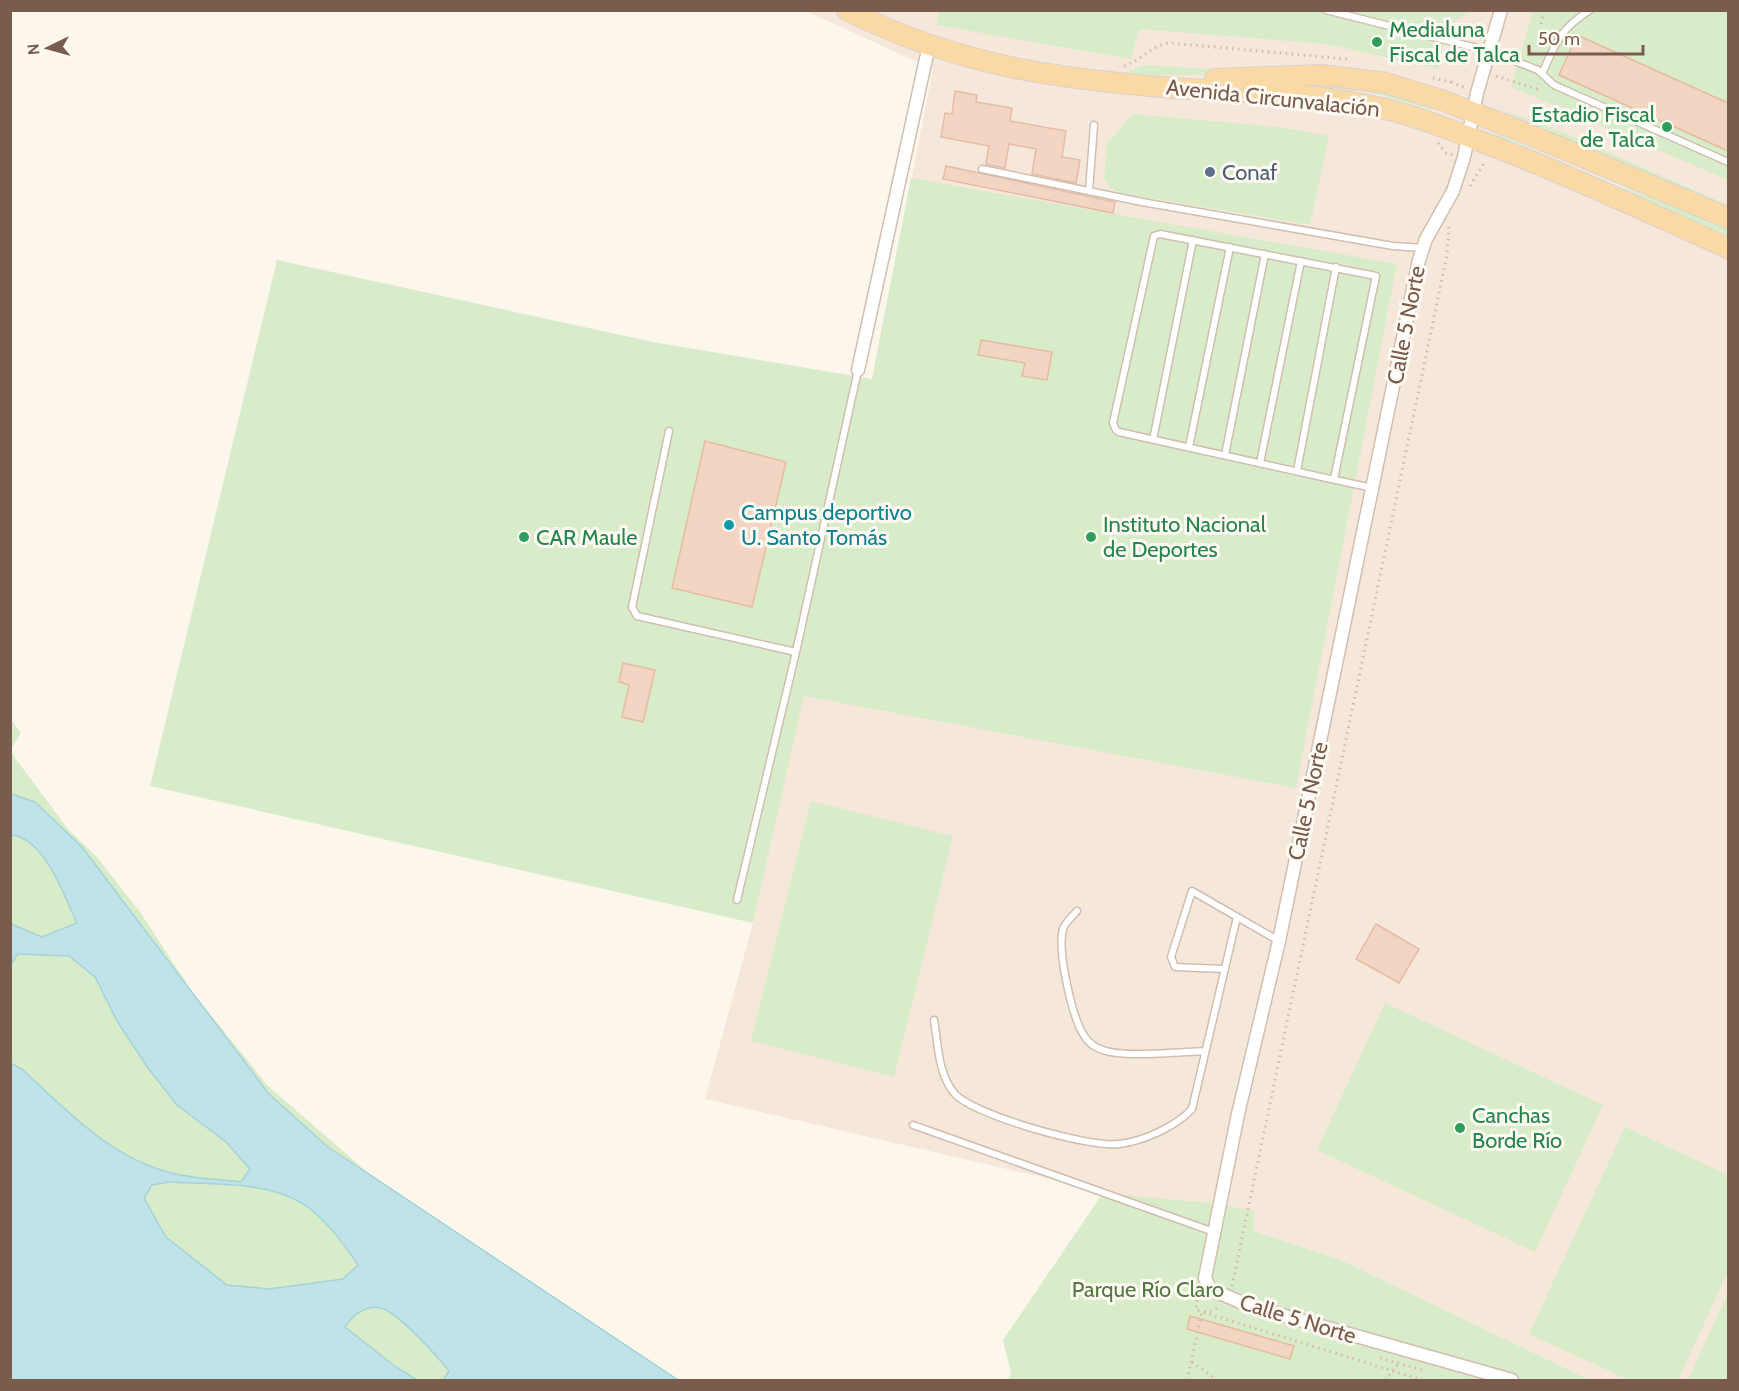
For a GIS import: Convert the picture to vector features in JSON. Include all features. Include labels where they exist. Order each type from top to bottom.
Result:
[{"type":"main road","name":"Avenida Circunvalación","points":[[847,10],[928,45],[997,66],[1035,74],[1280,94],[1366,104],[1435,123],[1728,248]]},
{"type":"main road","name":"Avenida Circunvalación","points":[[1150,85],[1308,74],[1386,83],[1473,113],[1728,218]]},
{"type":"street","name":"Calle 5 Norte","points":[[1501,10],[1453,191],[1422,248],[1279,941],[1205,1278],[1210,1289],[1230,1299],[1512,1380]]},
{"type":"street","points":[[858,370],[928,45]]},
{"type":"lane","points":[[1326,10],[1489,51],[1542,74],[1554,85],[1728,162]]},
{"type":"lane","points":[[1542,74],[1561,33],[1590,10]]},
{"type":"lane","points":[[1089,190],[1094,126]]},
{"type":"lane","points":[[982,169],[1352,238],[1422,248]]},
{"type":"lane","points":[[1334,479],[1376,278],[1373,274],[1160,234],[1152,238],[1113,423],[1119,432],[1373,488]]},
{"type":"lane","points":[[1153,440],[1193,240]]},
{"type":"lane","points":[[1189,447],[1230,247]]},
{"type":"lane","points":[[1225,455],[1265,254]]},
{"type":"lane","points":[[1260,463],[1301,261]]},
{"type":"lane","points":[[1297,471],[1336,267]]},
{"type":"lane","points":[[737,900],[796,652],[858,370]]},
{"type":"lane","points":[[669,431],[633,611],[637,616],[796,652]]},
{"type":"lane","points":[[1224,969],[1175,967],[1171,957],[1192,891],[1279,941]]},
{"type":"lane","points":[[1077,911],[1064,926],[1062,944],[1067,987],[1078,1025],[1085,1038],[1092,1045],[1115,1053],[1205,1051]]},
{"type":"lane","points":[[934,1020],[945,1081],[966,1105],[1060,1137],[1116,1145],[1138,1141],[1183,1118],[1192,1109],[1237,917]]},
{"type":"lane","points":[[913,1125],[1214,1232]]},
{"type":"path","points":[[1541,24],[1544,10]]},
{"type":"path","points":[[1113,65],[1125,66],[1136,62],[1158,44]]},
{"type":"path","points":[[1496,76],[1537,89],[1542,74]]},
{"type":"path","points":[[1468,189],[1484,163]]},
{"type":"path","points":[[1187,1380],[1202,1312],[1213,1311],[1230,1299],[1447,255],[1449,223]]},
{"type":"path","points":[[1385,1380],[1408,1351]]},
{"type":"path","points":[[1192,1362],[1217,1380]]},
{"type":"shaded area","points":[[806,11],[1728,11],[1728,1295],[1689,1380],[1590,1380],[1339,1259],[1197,1213],[705,1099],[753,923],[872,379],[933,69]]},
{"type":"green space","name":"Medialuna Fiscal de Talca","points":[[939,10],[1471,11],[1447,26],[1438,69],[1327,44],[1139,29],[1131,59],[936,25]]},
{"type":"green space","name":"Estadio Fiscal de Talca","points":[[1533,11],[1728,11],[1728,180],[1511,87]]},
{"type":"green space","points":[[1146,65],[1228,70],[1227,74],[1126,76],[1126,72]]},
{"type":"green space","points":[[1309,81],[1372,89],[1433,106],[1432,110],[1371,92],[1341,88],[1288,86]]},
{"type":"green space","points":[[1491,106],[1557,130],[1728,205],[1728,210]]},
{"type":"green space","points":[[1133,114],[1279,127],[1329,136],[1310,225],[1120,193],[1111,188],[1104,180],[1107,144]]},
{"type":"green space","points":[[1493,134],[1615,185],[1678,207],[1728,228],[1728,240],[1494,137]]},
{"type":"green space","points":[[911,178],[1397,264],[1296,788],[804,696],[753,923],[150,786],[277,260],[653,342],[872,379]]},
{"type":"green space","points":[[10,718],[21,733],[11,749],[15,758],[68,829],[97,857],[140,912],[193,993],[268,1086],[366,1171],[678,1380],[11,1380]]},
{"type":"green space","points":[[811,801],[953,836],[894,1077],[751,1041]]},
{"type":"green space","name":"Canchas Borde Río","points":[[1385,1003],[1603,1105],[1535,1252],[1317,1150]]},
{"type":"green space","name":"Canchas Borde Río","points":[[1625,1127],[1728,1175],[1728,1272],[1678,1380],[1629,1380],[1529,1334]]},
{"type":"green space","name":"Parque Río Claro","points":[[1103,1193],[1209,1203],[1255,1211],[1253,1231],[1339,1259],[1590,1380],[1008,1380],[1011,1373],[1003,1340]]},
{"type":"green space","points":[[1728,1293],[1728,1380],[1688,1380]]},
{"type":"water","points":[[11,794],[35,802],[82,847],[269,1094],[328,1147],[678,1380],[443,1380],[449,1371],[419,1337],[391,1313],[372,1307],[357,1314],[345,1327],[396,1367],[417,1380],[11,1380],[11,1063],[23,1070],[91,1131],[129,1157],[150,1166],[189,1177],[241,1182],[250,1169],[226,1142],[177,1105],[148,1068],[117,1021],[95,977],[69,956],[18,954],[11,964],[11,924],[42,937],[77,923],[52,870],[43,857],[34,846],[11,835]],"holes":[[[170,1182],[252,1187],[298,1201],[323,1221],[358,1265],[343,1279],[269,1289],[227,1285],[166,1237],[144,1198],[152,1185]]]},
{"type":"building","points":[[1577,35],[1728,103],[1728,151],[1559,75]]},
{"type":"building","points":[[955,91],[977,95],[976,102],[1012,108],[1010,121],[1066,131],[1062,157],[1080,160],[1076,183],[1032,174],[1036,149],[1009,144],[1005,168],[986,164],[989,146],[941,137],[945,113],[952,114]]},
{"type":"building","points":[[946,166],[1115,202],[1113,213],[943,179]]},
{"type":"building","points":[[981,340],[1052,352],[1047,380],[1022,376],[1025,363],[978,355]]},
{"type":"building","name":"Campus deportivo U. Santo Tomás","points":[[705,441],[786,462],[752,607],[672,588]]},
{"type":"building","points":[[623,663],[655,670],[643,722],[622,717],[629,685],[619,682]]},
{"type":"building","points":[[1376,924],[1419,949],[1399,983],[1356,959]]},
{"type":"building","points":[[1190,1316],[1294,1346],[1290,1359],[1187,1329]]},
{"type":"place","name":"Medialuna Fiscal de Talca","points":[[1377,42]]},
{"type":"place","name":"Estadio Fiscal de Talca","points":[[1667,127]]},
{"type":"place","name":"Conaf","points":[[1210,172]]},
{"type":"place","name":"Campus deportivo U. Santo Tomás","points":[[729,525]]},
{"type":"place","name":"CAR Maule","points":[[524,537]]},
{"type":"place","name":"Instituto Nacional de Deportes","points":[[1091,537]]},
{"type":"place","name":"Canchas Borde Río","points":[[1460,1128]]}]
